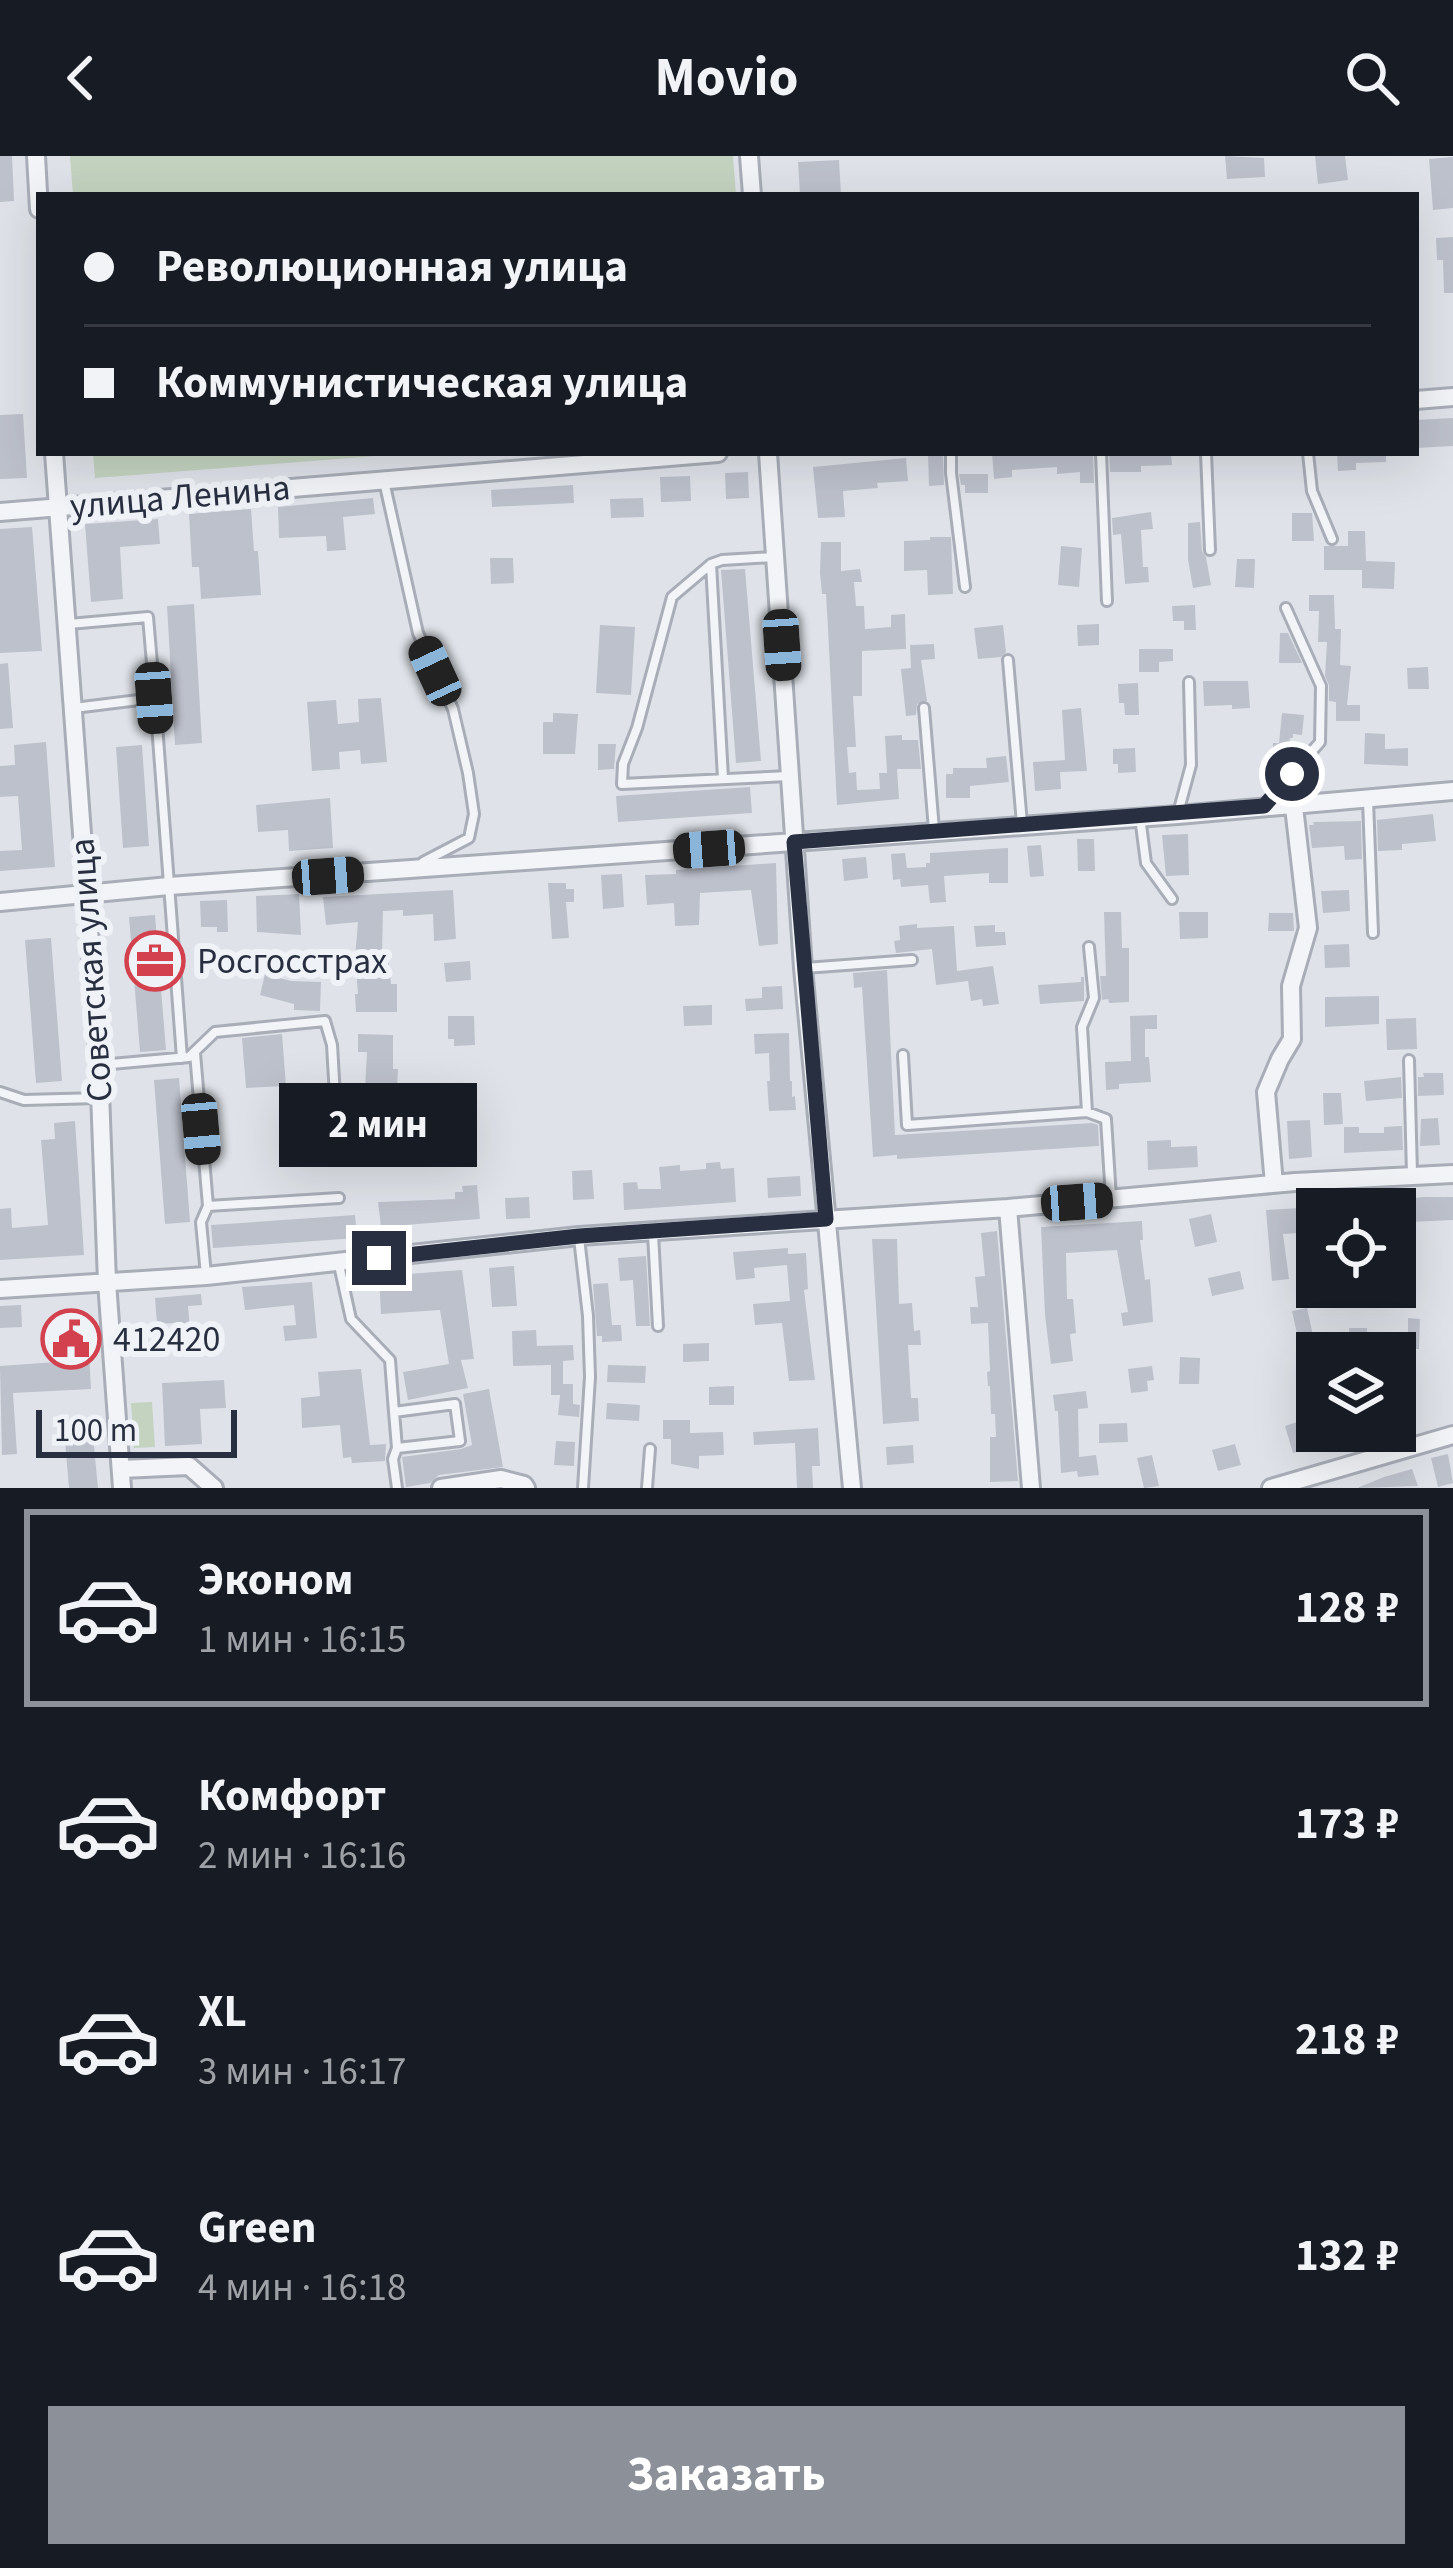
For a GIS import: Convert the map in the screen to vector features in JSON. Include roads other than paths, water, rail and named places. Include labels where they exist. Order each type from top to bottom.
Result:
[{"type":"street","points":[[36,156],[38,192]]},
{"type":"street","points":[[749,156],[752,192]]},
{"type":"street","points":[[1419,400],[1453,397]]},
{"type":"street","name":"Советская улица","points":[[54,456],[99,1065],[107,1282],[122,1478]]},
{"type":"street","name":"улица Ленина","points":[[0,512],[679,456]]},
{"type":"street","points":[[768,456],[803,968],[852,1488]]},
{"type":"street","points":[[0,902],[1453,791]]},
{"type":"street","points":[[1274,1184],[1266,1092],[1292,1040],[1291,986],[1308,928],[1294,806]]},
{"type":"street","points":[[0,1289],[206,1276],[579,1236],[1453,1174]]},
{"type":"street","points":[[1008,1208],[1030,1488]]},
{"type":"street","points":[[1270,1488],[1453,1435]]},
{"type":"street","points":[[122,1478],[189,1466],[214,1488]]},
{"type":"street","points":[[441,1488],[501,1479],[526,1488]]},
{"type":"lane","points":[[951,456],[965,587]]},
{"type":"lane","points":[[1100,456],[1107,601]]},
{"type":"lane","points":[[1206,456],[1210,550]]},
{"type":"lane","points":[[1308,456],[1312,491],[1332,539]]},
{"type":"lane","points":[[384,479],[418,633],[453,709],[474,814],[469,838],[409,871]]},
{"type":"lane","points":[[776,557],[711,564],[672,597],[623,764],[622,784],[790,776]]},
{"type":"lane","points":[[711,564],[723,778]]},
{"type":"lane","points":[[1264,806],[1320,742],[1321,686],[1286,608]]},
{"type":"lane","points":[[66,625],[148,617],[182,1058]]},
{"type":"lane","points":[[1008,660],[1022,826]]},
{"type":"lane","points":[[1178,814],[1191,765],[1189,682]]},
{"type":"lane","points":[[72,709],[154,698]]},
{"type":"lane","points":[[925,708],[934,832]]},
{"type":"lane","points":[[1368,798],[1373,933]]},
{"type":"lane","points":[[1140,815],[1146,863],[1172,899]]},
{"type":"lane","points":[[1088,1112],[1082,1027],[1094,998],[1089,947]]},
{"type":"lane","points":[[803,968],[912,960]]},
{"type":"lane","points":[[99,1065],[189,1057],[214,1032],[325,1022],[332,1045],[335,1096]]},
{"type":"lane","points":[[195,1052],[208,1206],[201,1222],[206,1276]]},
{"type":"lane","points":[[903,1055],[907,1125],[1088,1112],[1106,1119],[1112,1199]]},
{"type":"lane","points":[[1409,1060],[1412,1176]]},
{"type":"lane","points":[[0,1092],[24,1100],[100,1098]]},
{"type":"lane","points":[[208,1206],[339,1198]]},
{"type":"lane","points":[[653,1233],[658,1326]]},
{"type":"lane","points":[[579,1236],[590,1377],[583,1488]]},
{"type":"lane","points":[[339,1263],[351,1318],[390,1360],[397,1488]]},
{"type":"lane","points":[[394,1412],[455,1404],[460,1441],[398,1448]]},
{"type":"lane","points":[[647,1488],[650,1449]]},
{"type":"place","name":"Росгосстрах","points":[[155,961]]},
{"type":"place","name":"412420","points":[[71,1339]]}]
